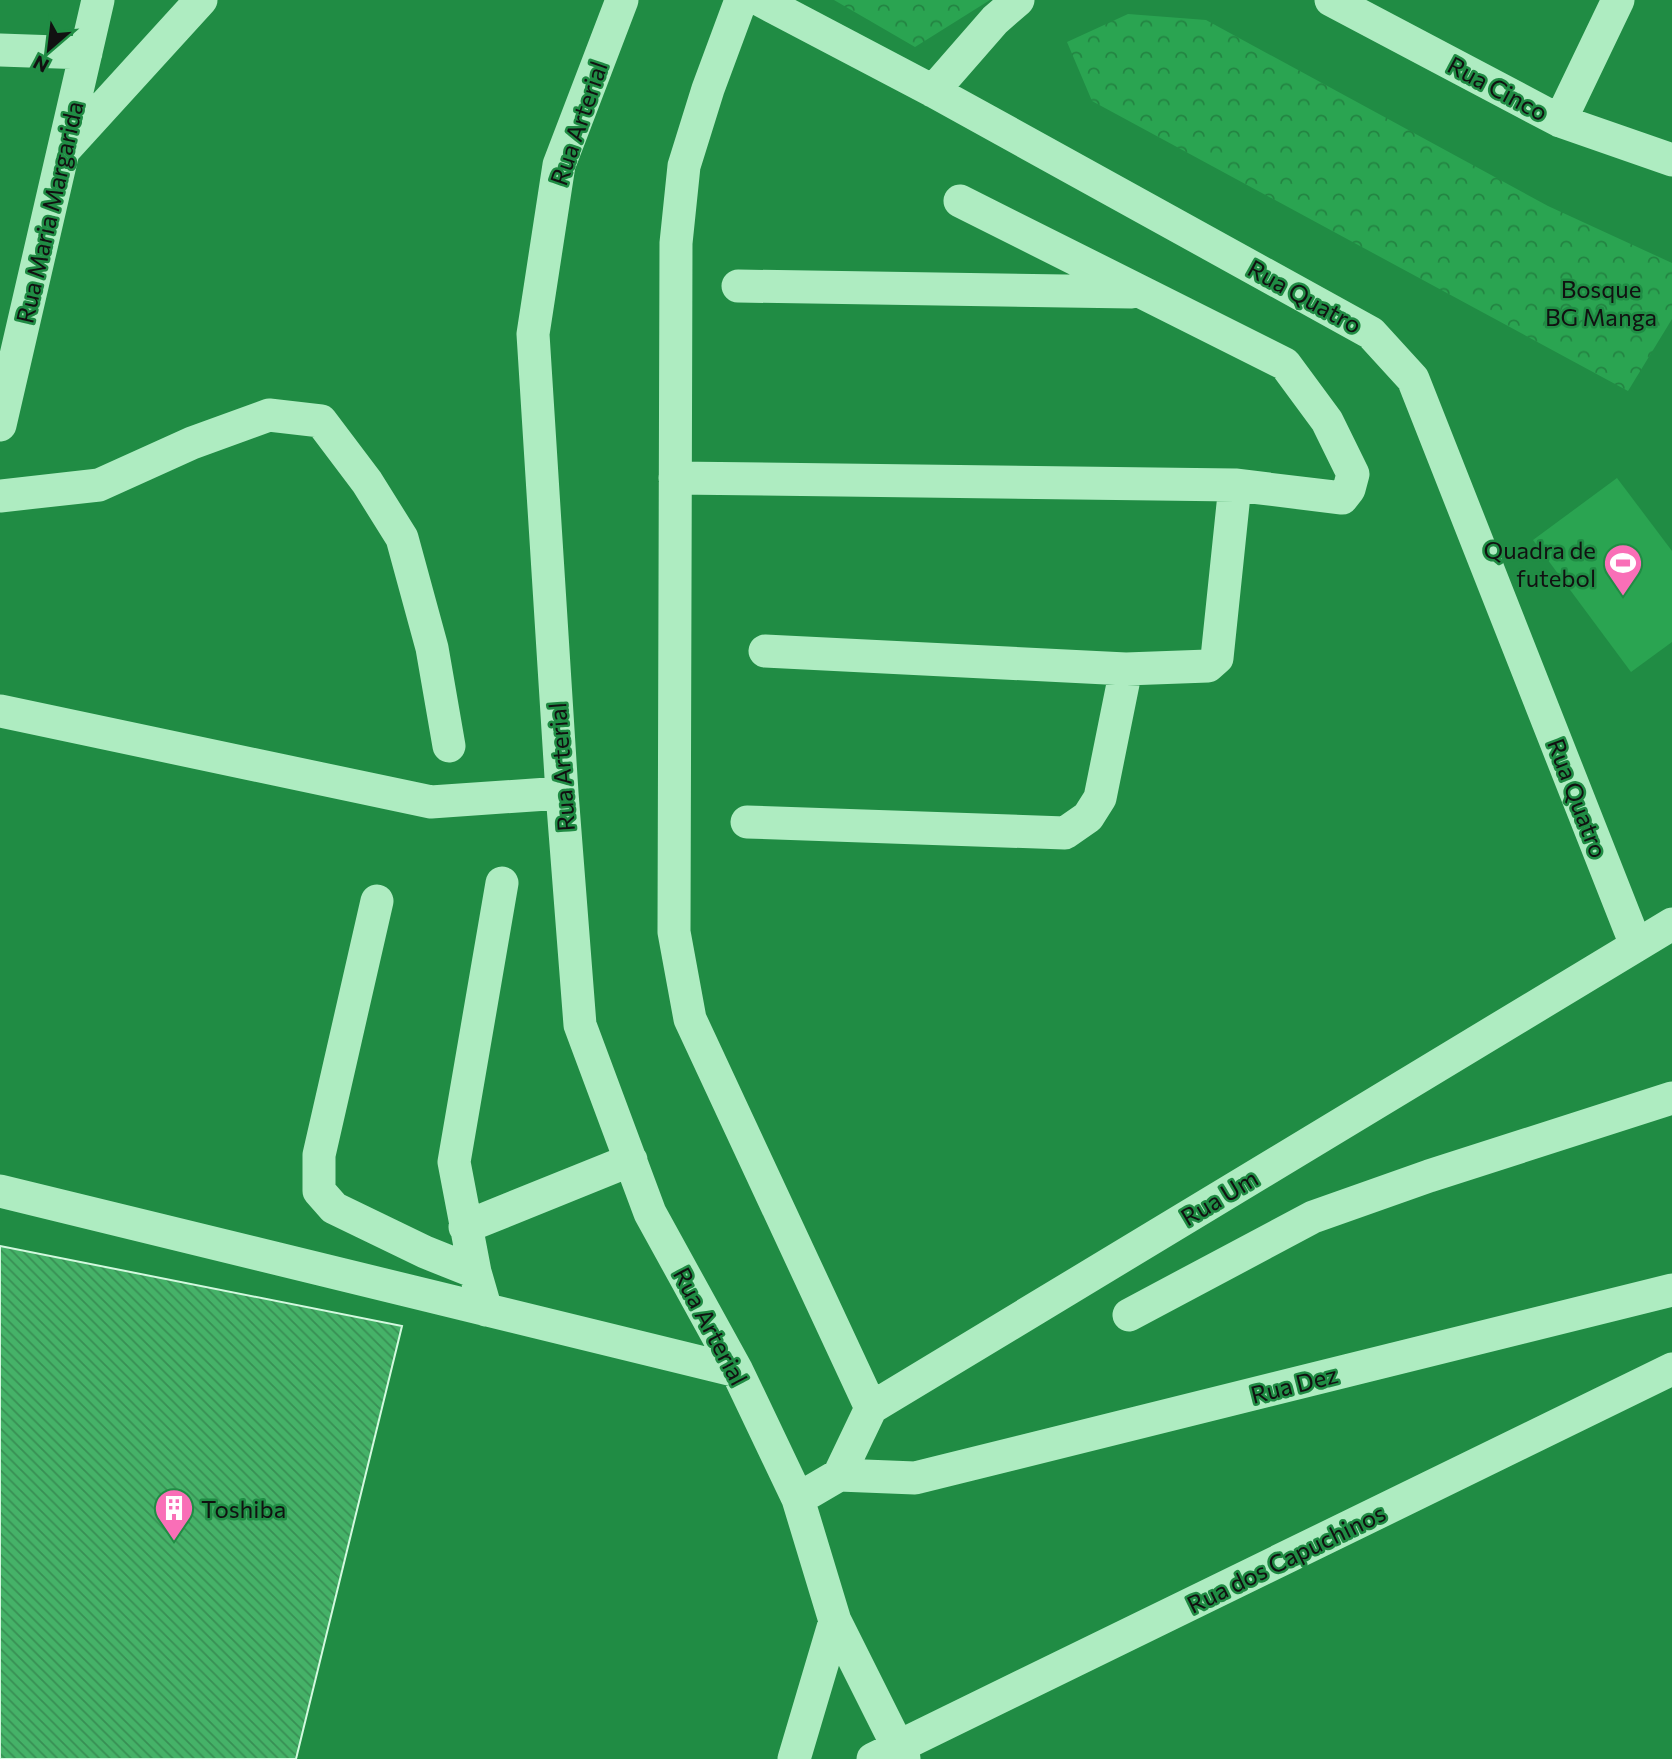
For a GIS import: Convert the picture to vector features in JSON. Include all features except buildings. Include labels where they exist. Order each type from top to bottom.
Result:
[{"type":"street","name":"Rua Maria Margarida","points":[[0,425],[98,0]]},
{"type":"street","points":[[63,150],[201,0]]},
{"type":"street","name":"Rua Arterial","points":[[622,0],[559,165],[533,334],[562,793],[580,1025],[650,1213],[737,1371],[798,1499],[835,1621],[892,1755]]},
{"type":"street","points":[[741,0],[708,89],[684,166],[676,243],[674,932],[690,1019],[871,1408],[839,1475],[798,1499]]},
{"type":"street","name":"Rua Quatro","points":[[760,0],[933,90],[1371,333],[1413,379],[1636,945]]},
{"type":"street","points":[[933,90],[995,20],[1018,0]]},
{"type":"street","name":"Rua Cinco","points":[[1331,0],[1560,121],[1672,160]]},
{"type":"street","points":[[1560,121],[1618,0]]},
{"type":"street","points":[[0,50],[86,53]]},
{"type":"street","points":[[675,478],[1235,485],[1342,498],[1349,489],[1353,474],[1327,421],[1285,364],[960,201]]},
{"type":"street","points":[[738,286],[1141,292]]},
{"type":"street","points":[[0,496],[99,485],[192,443],[269,415],[321,421],[367,482],[402,538],[432,648],[449,746]]},
{"type":"street","points":[[765,651],[1126,669],[1208,666],[1217,658],[1235,485]]},
{"type":"street","points":[[747,822],[1065,833],[1088,817],[1100,798],[1126,669]]},
{"type":"street","points":[[0,711],[431,802],[562,793]]},
{"type":"street","points":[[486,1310],[465,1227],[454,1162],[502,883]]},
{"type":"street","points":[[377,901],[318,1155],[319,1191],[334,1208],[425,1252],[475,1272]]},
{"type":"street","name":"Rua Um","points":[[871,1408],[1672,924]]},
{"type":"street","points":[[1129,1315],[1313,1217],[1429,1176],[1672,1098]]},
{"type":"street","points":[[465,1227],[631,1160]]},
{"type":"street","points":[[0,1191],[737,1371]]},
{"type":"street","name":"Rua Dez","points":[[839,1475],[915,1478],[1672,1290]]},
{"type":"street","name":"Rua dos Capuchinos","points":[[892,1755],[1672,1369]]},
{"type":"street","points":[[794,1759],[835,1621]]},
{"type":"green space","points":[[834,0],[990,0],[915,47]]},
{"type":"green space","name":"Bosque BG Manga","points":[[1128,14],[1206,20],[1548,206],[1672,263],[1672,319],[1628,391],[1092,101],[1067,42]]},
{"type":"green space","name":"Quadra de futebol","points":[[1617,478],[1672,551],[1672,642],[1631,672],[1533,540]]},
{"type":"place","name":"Quadra de futebol","points":[[1623,597]]},
{"type":"place","name":"Toshiba","points":[[174,1542]]}]
